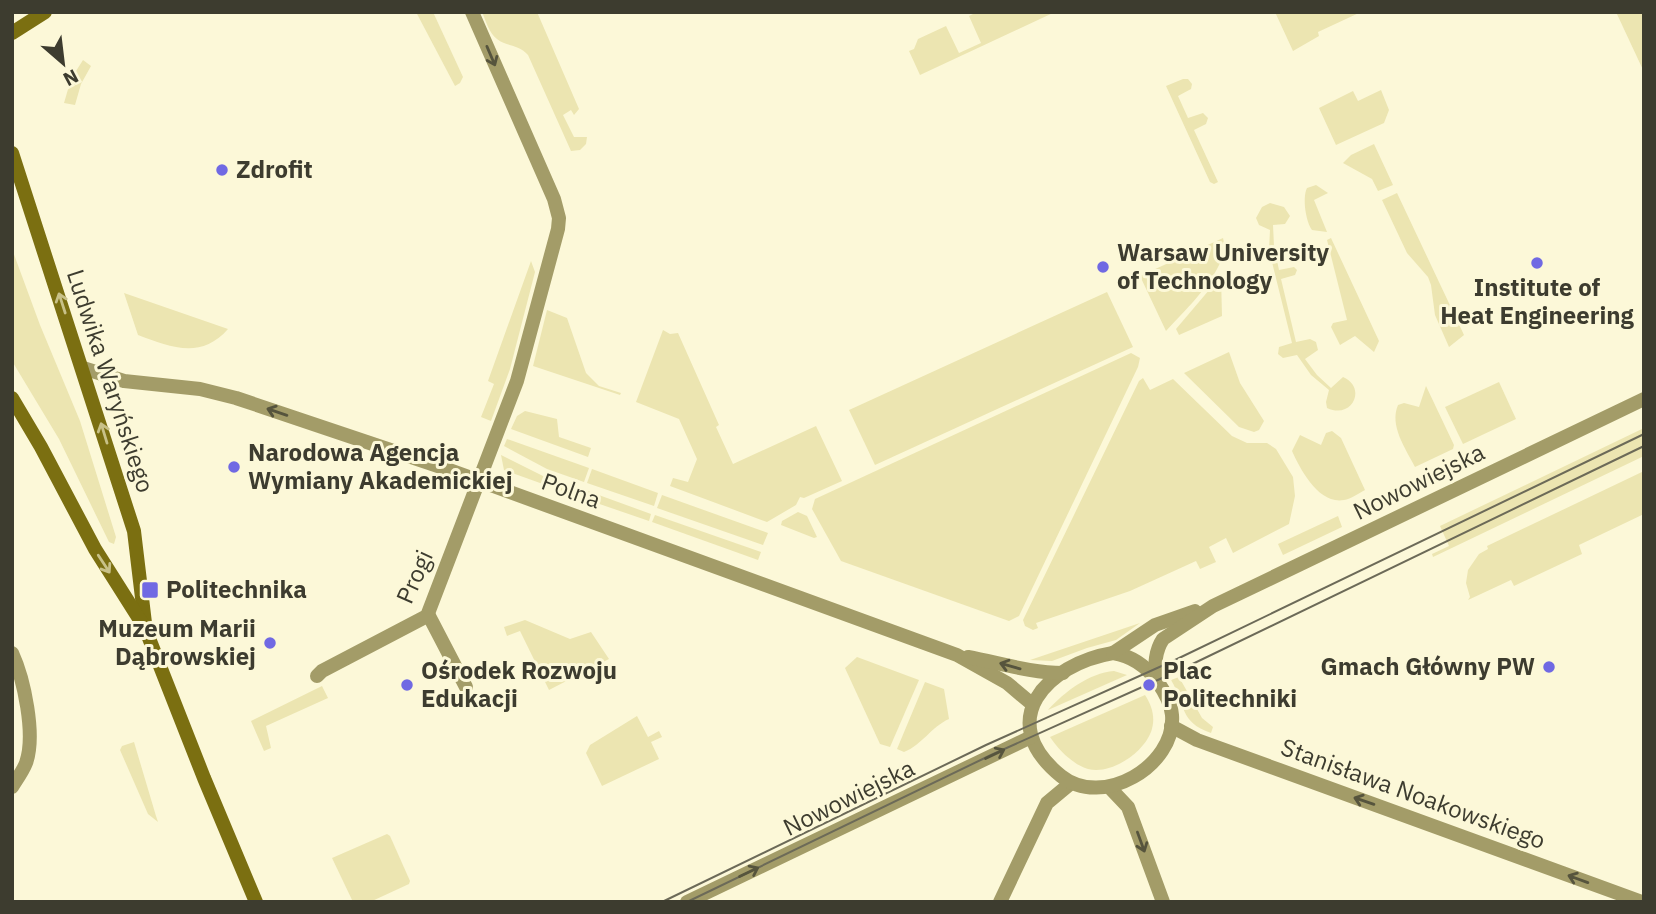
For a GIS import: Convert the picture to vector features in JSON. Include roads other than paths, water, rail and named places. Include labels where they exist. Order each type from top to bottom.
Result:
[{"type":"main road","points":[[12,33],[45,12]]},
{"type":"main road","name":"Ludwika Waryńskiego","points":[[12,153],[134,531],[145,628]]},
{"type":"main road","name":"Ludwika Waryńskiego","points":[[12,398],[95,550],[145,628],[256,902]]},
{"type":"street","name":"Progi","points":[[317,676],[421,621],[428,614],[523,360],[558,229],[559,218],[554,199],[472,12]]},
{"type":"street","name":"Polna","points":[[83,368],[130,383],[170,385],[218,393],[365,441],[957,655],[1007,683],[1032,704]]},
{"type":"street","name":"Nowowiejska","points":[[1113,653],[1155,625],[1213,606],[1644,399]]},
{"type":"street","name":"Nowowiejska","points":[[1155,679],[1158,646],[1163,639],[1213,606]]},
{"type":"street","points":[[428,614],[466,687]]},
{"type":"street","points":[[12,653],[21,678],[29,743],[26,764],[12,787]]},
{"type":"street","points":[[1113,653],[1135,660],[1155,679],[1170,705],[1171,726],[1162,748],[1140,773],[1110,788],[1086,788],[1071,783],[1044,760],[1031,737],[1028,716],[1040,693],[1063,673],[1090,659],[1113,653]]},
{"type":"street","name":"Polna","points":[[957,655],[999,662],[1027,671],[1063,673]]},
{"type":"street","name":"Stanisława Noakowskiego","points":[[1171,726],[1197,740],[1642,902]]},
{"type":"street","name":"Nowowiejska","points":[[687,902],[1031,737]]},
{"type":"street","points":[[1000,902],[1047,803],[1071,783]]},
{"type":"street","points":[[1110,788],[1128,807],[1163,902]]},
{"type":"tram line","points":[[662,902],[986,745],[1175,660],[1644,434]]},
{"type":"tram line","points":[[687,902],[991,755],[1180,670],[1644,446]]},
{"type":"place","name":"Zdrofit","points":[[222,170]]},
{"type":"place","name":"Institute of Heat Engineering","points":[[1537,263]]},
{"type":"place","name":"Warsaw University of Technology","points":[[1103,267]]},
{"type":"place","name":"Narodowa Agencja Wymiany Akademickiej","points":[[234,467]]},
{"type":"place","name":"Politechnika","points":[[150,590]]},
{"type":"place","name":"Muzeum Marii Dąbrowskiej","points":[[270,643]]},
{"type":"place","name":"Gmach Główny PW","points":[[1549,667]]},
{"type":"place","name":"Ośrodek Rozwoju Edukacji","points":[[407,685]]},
{"type":"place","name":"Plac Politechniki","points":[[1149,685]]}]
